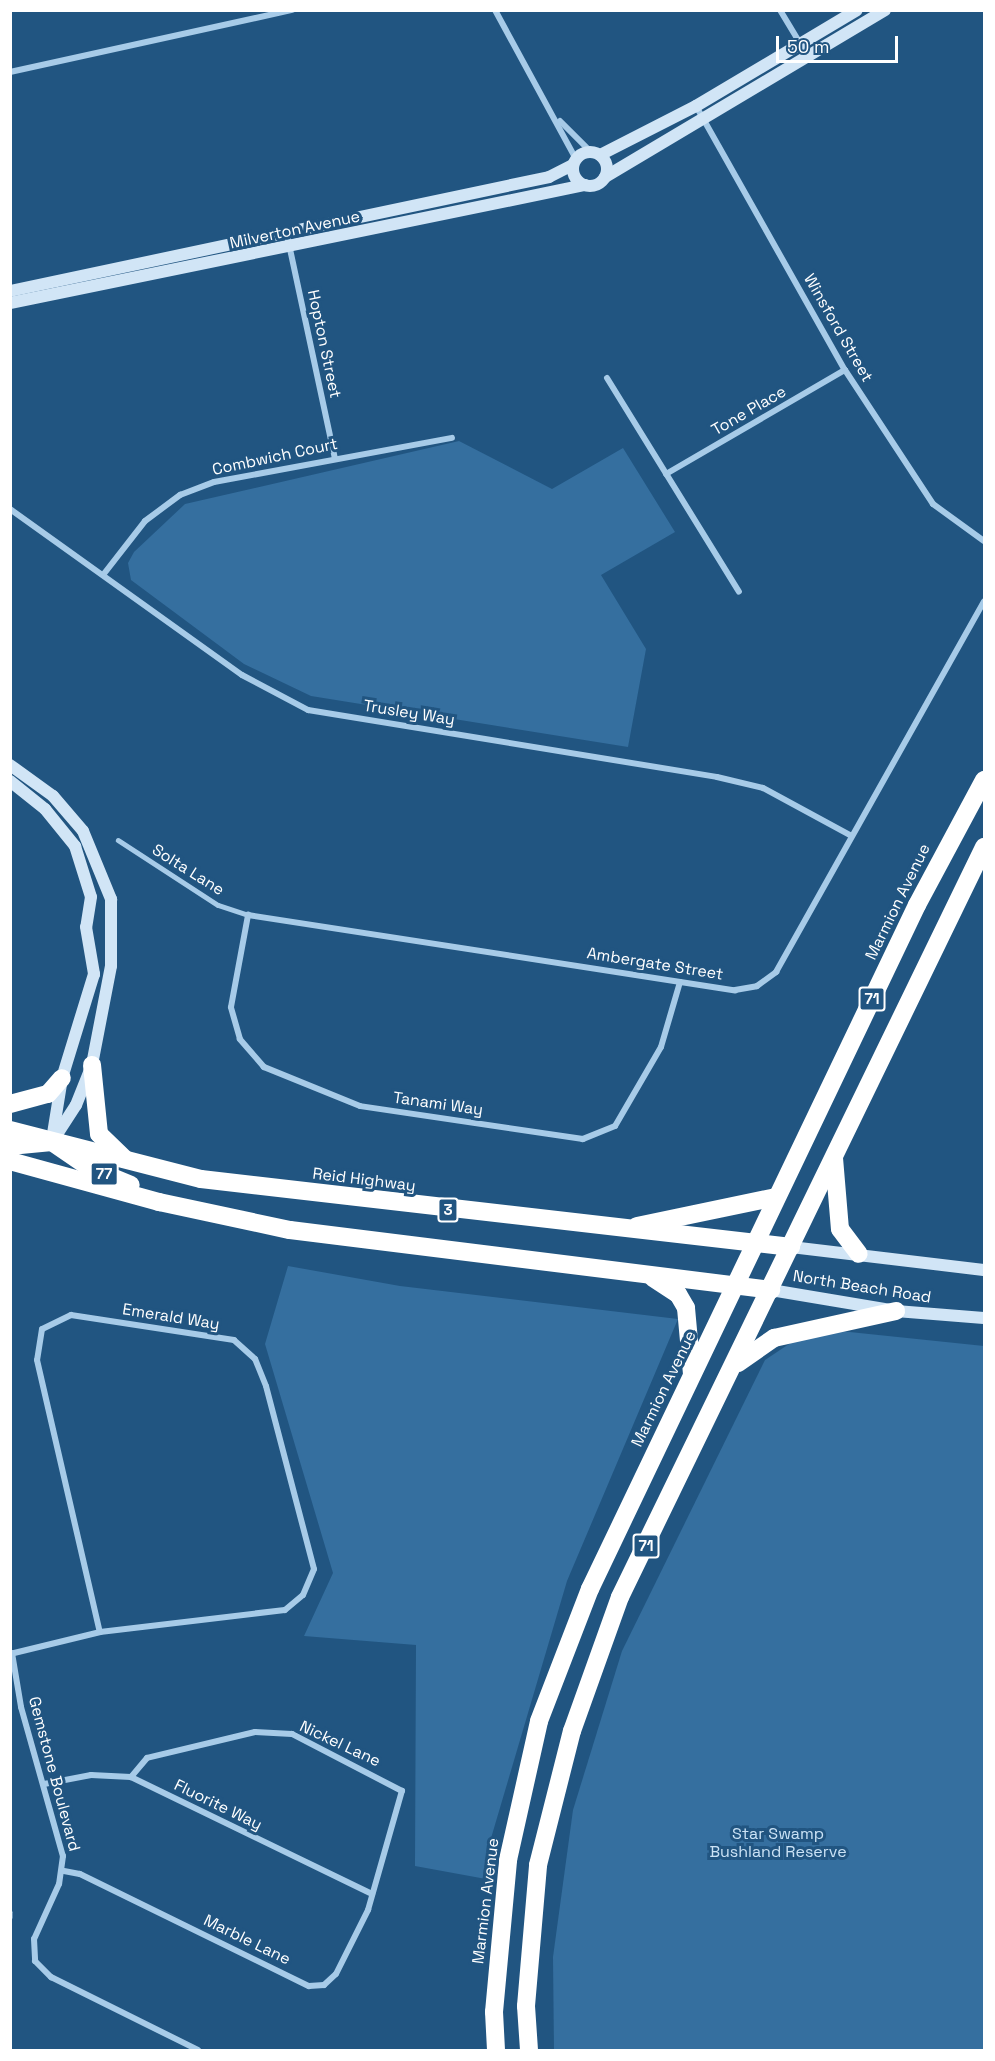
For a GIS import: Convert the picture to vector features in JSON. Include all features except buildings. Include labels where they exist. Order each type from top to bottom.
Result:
[{"type":"highway","name":"Marmion Avenue","points":[[496,2050],[508,1860],[539,1721],[590,1589],[776,1197],[943,854],[984,780]]},
{"type":"highway","name":"71","points":[[529,2050],[526,2006],[538,1865],[572,1731],[620,1597],[771,1290],[984,847]]},
{"type":"highway","points":[[92,1065],[99,1134],[128,1162]]},
{"type":"highway","points":[[10,1104],[48,1094],[62,1078]]},
{"type":"highway","name":"Reid Highway","points":[[10,1130],[201,1179],[618,1230],[790,1247]]},
{"type":"highway","points":[[10,1146],[52,1142]]},
{"type":"highway","name":"77","points":[[52,1142],[77,1161],[159,1202]]},
{"type":"highway","points":[[834,1156],[840,1228],[860,1254]]},
{"type":"highway","points":[[10,1161],[159,1202],[290,1230],[771,1290]]},
{"type":"highway","points":[[618,1230],[776,1197]]},
{"type":"highway","points":[[651,1276],[678,1294],[686,1308],[692,1374]]},
{"type":"highway","points":[[734,1366],[774,1338],[896,1311]]},
{"type":"street","points":[[10,72],[292,10]]},
{"type":"street","points":[[495,10],[557,118],[575,162],[575,177],[585,185],[605,177],[885,10]]},
{"type":"street","points":[[780,10],[807,55]]},
{"type":"street","points":[[575,162],[696,106],[857,10]]},
{"type":"street","name":"Winsford Street","points":[[696,106],[845,370],[933,504],[984,541]]},
{"type":"street","points":[[557,118],[607,165],[605,177]]},
{"type":"street","name":"Milverton Avenue","points":[[10,291],[287,235],[549,177],[575,162]]},
{"type":"street","name":"Milverton Avenue","points":[[10,303],[291,249],[585,185]]},
{"type":"street","name":"Hopton Street","points":[[287,235],[335,459]]},
{"type":"street","name":"Tone Place","points":[[666,474],[845,370]]},
{"type":"street","points":[[607,378],[739,592]]},
{"type":"street","name":"Combwich Court","points":[[103,576],[145,521],[180,495],[214,482],[452,438]]},
{"type":"street","name":"Trusley Way","points":[[10,509],[242,675],[308,710],[717,777],[763,788],[850,835]]},
{"type":"street","name":"Ambergate Street","points":[[248,915],[735,990],[757,986],[776,972],[850,835],[984,601]]},
{"type":"street","points":[[10,765],[53,796],[82,831],[111,899],[111,966],[92,1065],[76,1105],[52,1142]]},
{"type":"street","points":[[10,781],[60,825],[88,877],[86,927],[94,974],[62,1078],[52,1142]]},
{"type":"street","name":"Tanami Way","points":[[248,915],[231,1007],[240,1039],[264,1067],[360,1106],[583,1139],[601,1136],[615,1126],[661,1047],[680,982]]},
{"type":"street","name":"North Beach Road","points":[[790,1247],[984,1270]]},
{"type":"street","name":"North Beach Road","points":[[771,1290],[896,1311],[984,1318]]},
{"type":"street","name":"Emerald Way","points":[[11,1654],[100,1632],[285,1610],[303,1595],[314,1569],[266,1386],[255,1359],[234,1340],[71,1315],[42,1329],[37,1360],[100,1632]]},
{"type":"street","name":"Gemstone Boulevard","points":[[11,1654],[63,1871],[34,1939],[35,1961],[51,1977],[198,2050]]},
{"type":"street","name":"Nickel Lane","points":[[131,1777],[147,1758],[255,1732],[292,1734],[385,1779],[402,1791],[402,1800],[372,1894]]},
{"type":"street","name":"Fluorite Way","points":[[44,1784],[91,1775],[131,1777],[372,1894]]},
{"type":"street","name":"Marble Lane","points":[[63,1871],[80,1874],[309,1986],[324,1985],[336,1974],[372,1894]]},
{"type":"lane","name":"Solta Lane","points":[[118,840],[218,905],[248,915]]},
{"type":"lane","points":[[10,1912],[10,1917]]},
{"type":"green space","points":[[459,441],[552,489],[623,448],[675,532],[601,575],[646,649],[628,747],[311,696],[244,664],[131,580],[128,563],[134,552],[185,504]]},
{"type":"green space","points":[[288,1266],[400,1286],[678,1319],[567,1581],[489,1845],[486,1879],[415,1866],[416,1645],[304,1636],[333,1573],[265,1344]]},
{"type":"green space","name":"Star Swamp Bushland Reserve","points":[[840,1331],[984,1346],[984,2050],[554,2050],[553,1957],[573,1810],[622,1651],[765,1360],[792,1342]]}]
